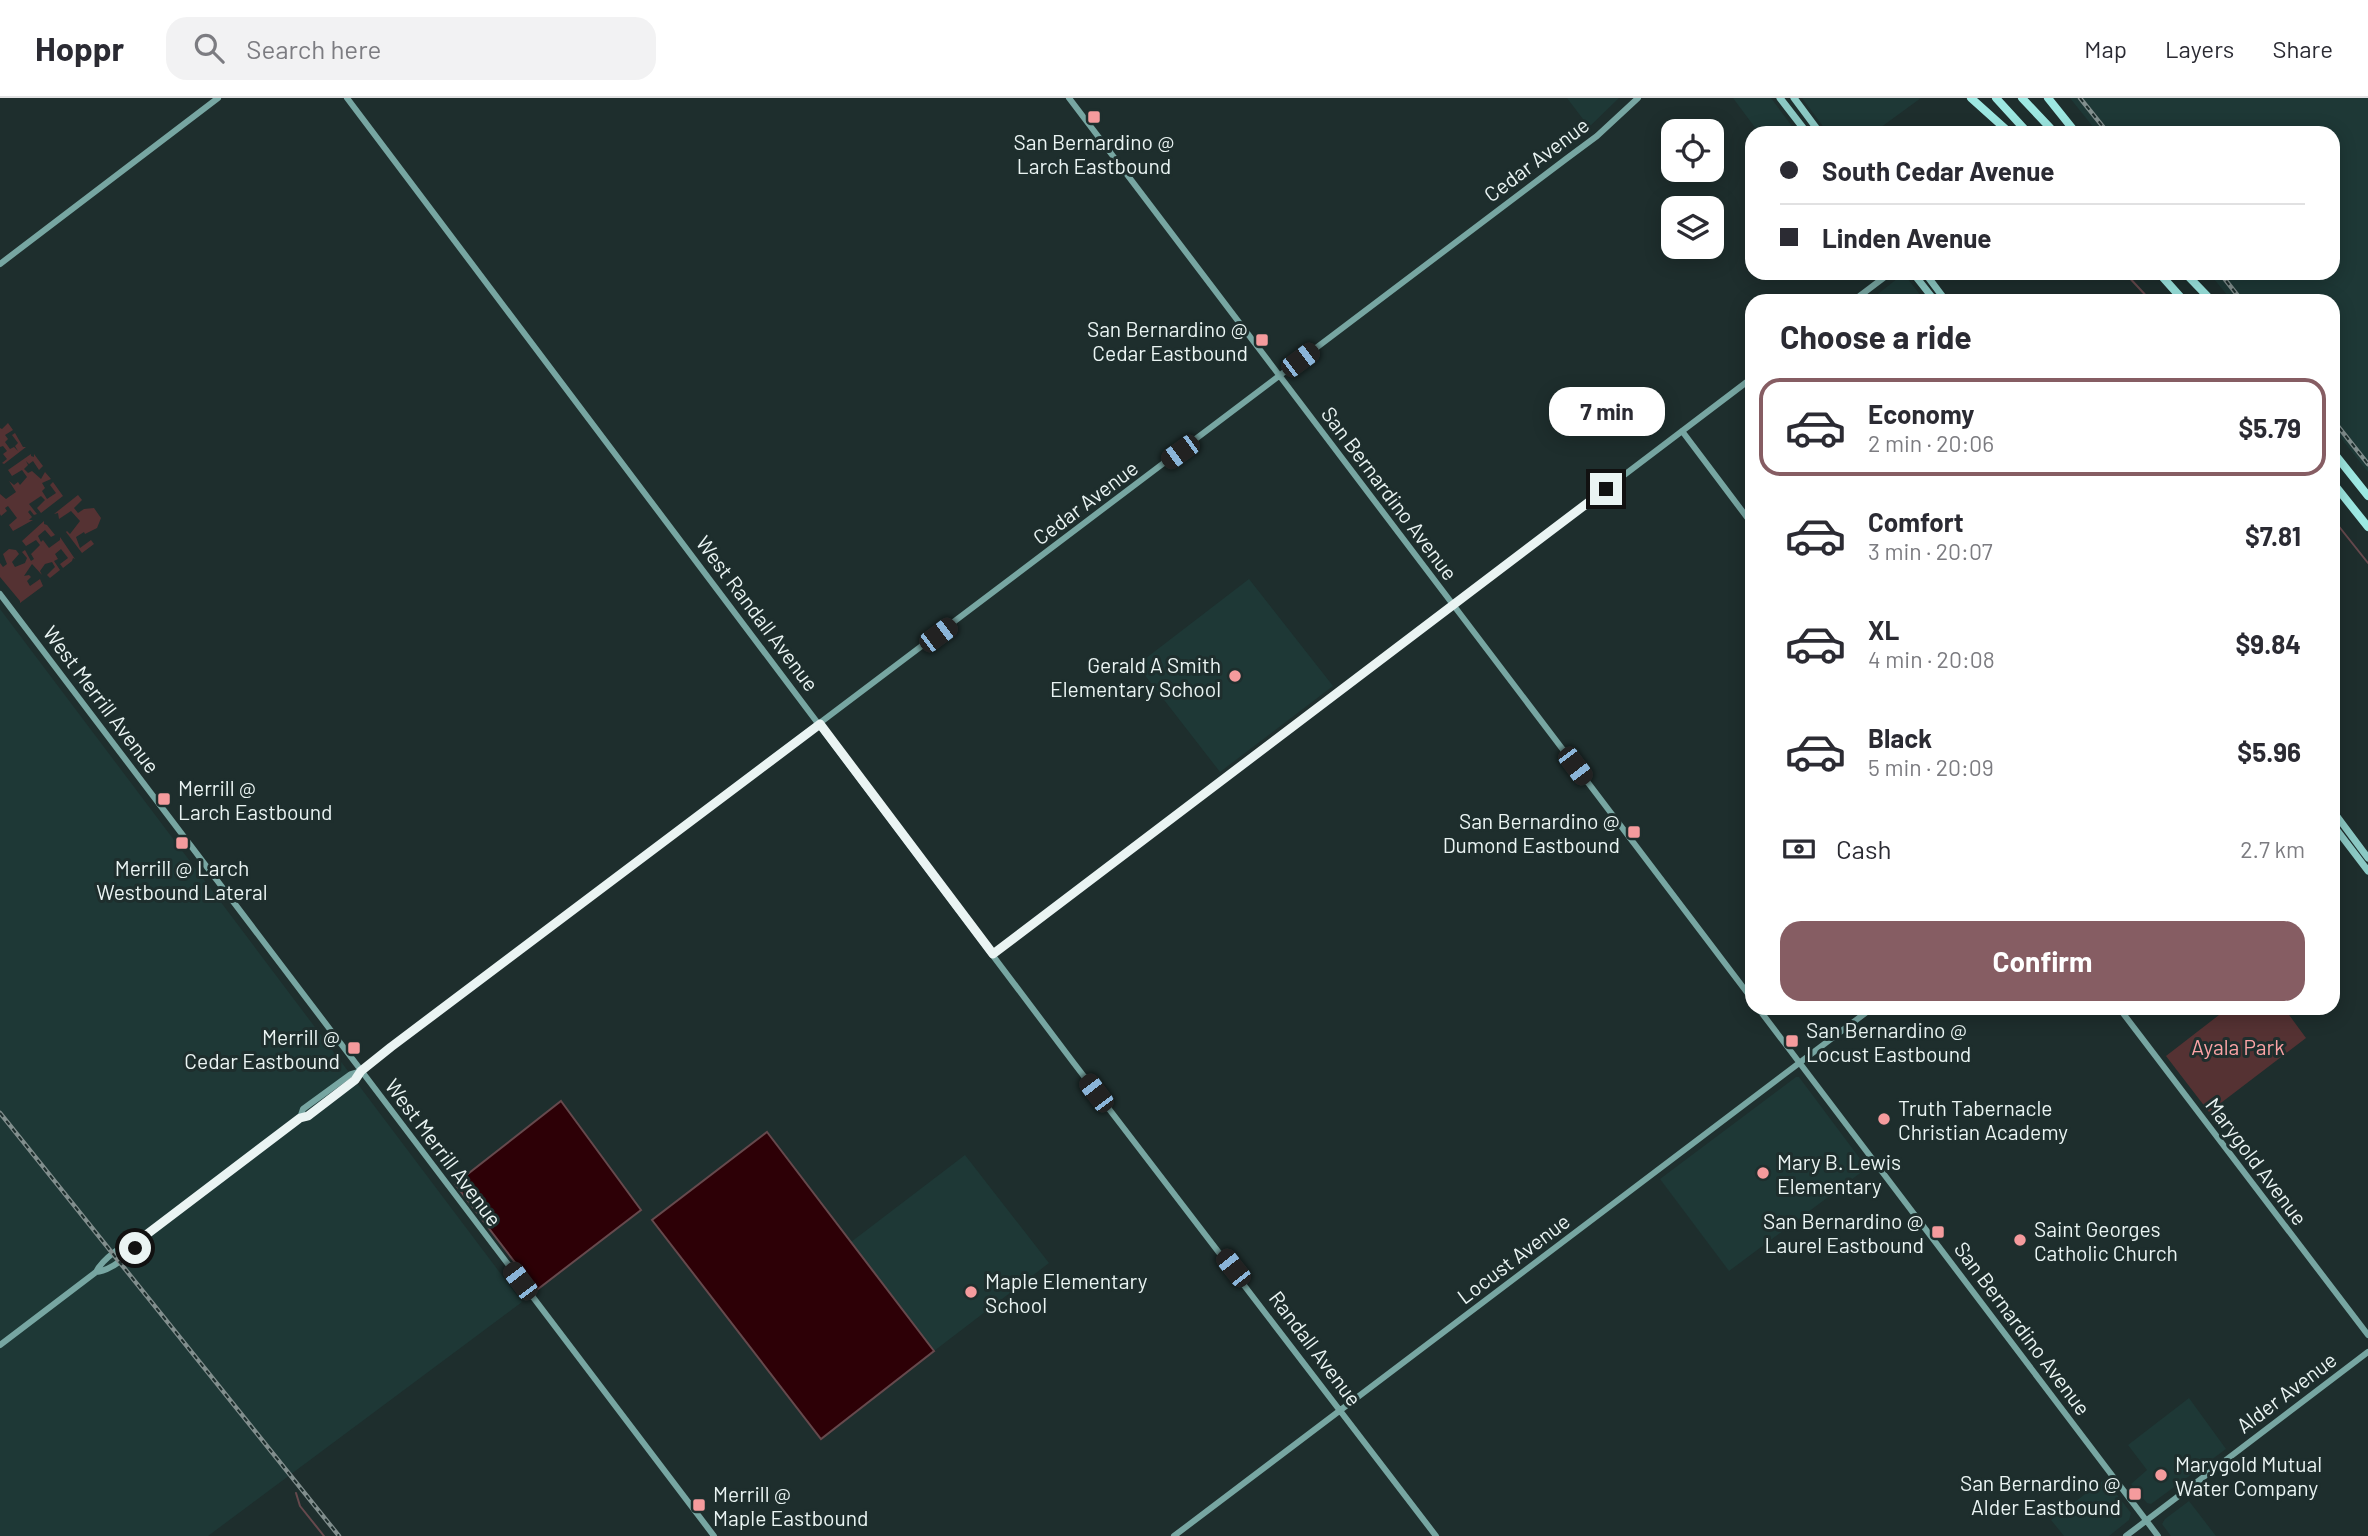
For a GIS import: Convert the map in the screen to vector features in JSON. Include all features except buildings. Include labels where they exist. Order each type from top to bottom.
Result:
[{"type":"highway","points":[[1971,98],[2002,126]]},
{"type":"highway","points":[[1996,98],[2022,126]]},
{"type":"highway","points":[[2022,98],[2048,126]]},
{"type":"highway","points":[[2048,98],[2070,126]]},
{"type":"highway","points":[[2165,280],[2178,294]]},
{"type":"highway","points":[[2193,280],[2206,294]]},
{"type":"highway","points":[[2340,461],[2368,496]]},
{"type":"highway","points":[[2340,492],[2368,527]]},
{"type":"main road","points":[[0,264],[218,98]]},
{"type":"main road","name":"West Randall Avenue","points":[[347,98],[1088,1082],[1167,1182]]},
{"type":"main road","name":"San Bernardino Avenue","points":[[1069,98],[1745,990]]},
{"type":"main road","name":"Cedar Avenue","points":[[0,1345],[96,1272],[100,1265],[131,1241],[138,1241],[300,1118],[308,1116],[355,1080],[361,1071],[1597,136],[1636,98]]},
{"type":"main road","points":[[1780,98],[1802,126]]},
{"type":"main road","points":[[1794,98],[1815,126]]},
{"type":"main road","points":[[1862,294],[1881,280]]},
{"type":"main road","points":[[1918,280],[1930,294]]},
{"type":"main road","points":[[1930,280],[1940,294]]},
{"type":"main road","points":[[993,954],[1745,383]]},
{"type":"main road","points":[[1682,431],[1745,515]]},
{"type":"main road","name":"West Merrill Avenue","points":[[0,594],[714,1536]]},
{"type":"main road","points":[[2340,820],[2368,858]]},
{"type":"main road","points":[[2340,834],[2368,872]]},
{"type":"main road","name":"San Bernardino Avenue","points":[[1763,1015],[2158,1536]]},
{"type":"main road","name":"Locust Avenue","points":[[1174,1536],[1863,1015]]},
{"type":"main road","name":"Marygold Avenue","points":[[2124,1015],[2368,1335]]},
{"type":"main road","name":"Randall Avenue","points":[[1167,1182],[1436,1536]]},
{"type":"main road","name":"Alder Avenue","points":[[2126,1536],[2368,1352]]},
{"type":"shaded area","points":[[1567,98],[1619,98],[1589,127]]},
{"type":"shaded area","points":[[1733,98],[1771,98],[1792,126],[1754,126]]},
{"type":"shaded area","points":[[1802,98],[1921,98],[1883,126],[1823,126]]},
{"type":"shaded area","points":[[2070,98],[2368,98],[2368,472],[2340,437],[2340,294],[2226,294],[2215,280],[2340,280],[2340,126],[2092,126]]},
{"type":"shaded area","points":[[1896,280],[1909,280],[1920,294],[1878,294]]},
{"type":"shaded area","name":"Gerald A Smith Elementary School","points":[[1249,579],[1333,686],[1220,772],[1137,665]]},
{"type":"shaded area","points":[[0,609],[522,1302],[208,1536],[0,1536]]},
{"type":"shaded area","name":"Mary B. Lewis Elementary","points":[[1799,1077],[1867,1168],[1729,1271],[1660,1179]]},
{"type":"shaded area","points":[[561,1101],[641,1210],[538,1289],[455,1184]]},
{"type":"shaded area","points":[[767,1132],[934,1351],[821,1439],[652,1220]]},
{"type":"shaded area","points":[[965,1155],[1049,1263],[934,1351],[851,1242]]},
{"type":"shaded area","points":[[2189,1398],[2226,1449],[2151,1504],[2147,1503],[2131,1484],[2147,1470],[2128,1445]]},
{"type":"shaded area","points":[[2105,1479],[2131,1513],[2129,1520],[2109,1536],[2064,1536],[2051,1520]]},
{"type":"shaded area","points":[[2189,1501],[2216,1536],[2171,1536],[2162,1524]]},
{"type":"green space","points":[[8,423],[13,430],[5,435],[8,439],[5,442],[10,449],[14,447],[18,451],[15,446],[18,443],[12,435],[15,433],[23,447],[26,447],[4,464],[2,463],[7,459],[3,454],[7,451],[3,446],[0,447],[0,428]]},
{"type":"green space","points":[[31,454],[34,457],[34,454],[43,466],[39,470],[33,461],[29,464],[26,461],[28,465],[24,469],[28,473],[32,471],[41,479],[45,472],[51,479],[42,483],[45,488],[42,491],[47,499],[56,493],[50,485],[53,482],[63,496],[41,513],[37,508],[45,500],[41,496],[29,504],[37,514],[34,515],[30,510],[28,512],[32,517],[29,520],[33,520],[13,531],[9,525],[17,518],[8,506],[1,516],[0,494],[6,499],[16,492],[9,481],[14,485],[18,482],[20,485],[27,477],[22,470],[12,476],[8,470]]},
{"type":"green space","points":[[78,495],[82,500],[74,508],[78,513],[94,508],[101,518],[97,528],[76,537],[80,548],[91,540],[94,544],[82,553],[66,532],[70,534],[80,521],[71,511],[59,519],[58,513],[54,514]]},
{"type":"green space","points":[[44,521],[55,535],[51,537],[45,530],[38,536],[41,542],[43,540],[49,548],[60,540],[60,537],[75,559],[63,568],[60,564],[68,558],[61,549],[55,554],[58,559],[54,561],[60,570],[50,578],[47,575],[55,567],[52,562],[45,564],[40,571],[42,575],[32,564],[24,576],[31,577],[27,581],[30,586],[40,579],[43,586],[20,603],[0,577],[0,563],[3,567],[7,564],[3,554],[9,549],[16,550],[19,554],[12,562],[15,567],[25,563],[27,558],[22,552],[25,550],[31,561],[34,559],[31,554],[40,545],[36,540],[26,546],[22,541]]},
{"type":"green space","name":"Ayala Park","points":[[2219,1015],[2289,1015],[2306,1038],[2209,1112],[2166,1056]]},
{"type":"waterway","points":[[2132,280],[2144,294]]},
{"type":"waterway","points":[[2340,528],[2368,563]]},
{"type":"waterway","points":[[296,1493],[300,1506],[324,1536]]},
{"type":"railway","points":[[2080,98],[2102,126]]},
{"type":"railway","points":[[2226,280],[2236,294]]},
{"type":"railway","points":[[2340,429],[2368,464]]},
{"type":"railway","points":[[0,1113],[339,1536]]},
{"type":"place","name":"San Bernardino @ Larch Eastbound","points":[[1094,117]]},
{"type":"place","name":"San Bernardino @ Cedar Eastbound","points":[[1262,340]]},
{"type":"place","name":"Gerald A Smith Elementary School","points":[[1235,676]]},
{"type":"place","name":"Merrill @ Larch Eastbound","points":[[164,799]]},
{"type":"place","name":"San Bernardino @ Dumond Eastbound","points":[[1634,832]]},
{"type":"place","name":"Merrill @ Larch Westbound Lateral","points":[[182,843]]},
{"type":"place","name":"San Bernardino @ Locust Eastbound","points":[[1792,1041]]},
{"type":"place","name":"Merrill @ Cedar Eastbound","points":[[354,1048]]},
{"type":"place","name":"Truth Tabernacle Christian Academy","points":[[1884,1119]]},
{"type":"place","name":"Mary B. Lewis Elementary","points":[[1763,1173]]},
{"type":"place","name":"San Bernardino @ Laurel Eastbound","points":[[1938,1232]]},
{"type":"place","name":"Saint Georges Catholic Church","points":[[2020,1240]]},
{"type":"place","name":"Maple Elementary School","points":[[971,1292]]},
{"type":"place","name":"Marygold Mutual Water Company","points":[[2161,1475]]},
{"type":"place","name":"San Bernardino @ Alder Eastbound","points":[[2135,1494]]},
{"type":"place","name":"Merrill @ Maple Eastbound","points":[[699,1505]]},
{"type":"route","points":[[135,1248],[138,1241],[300,1118],[308,1116],[355,1080],[361,1071],[391,1047],[820,724],[993,954],[1606,489]]}]
